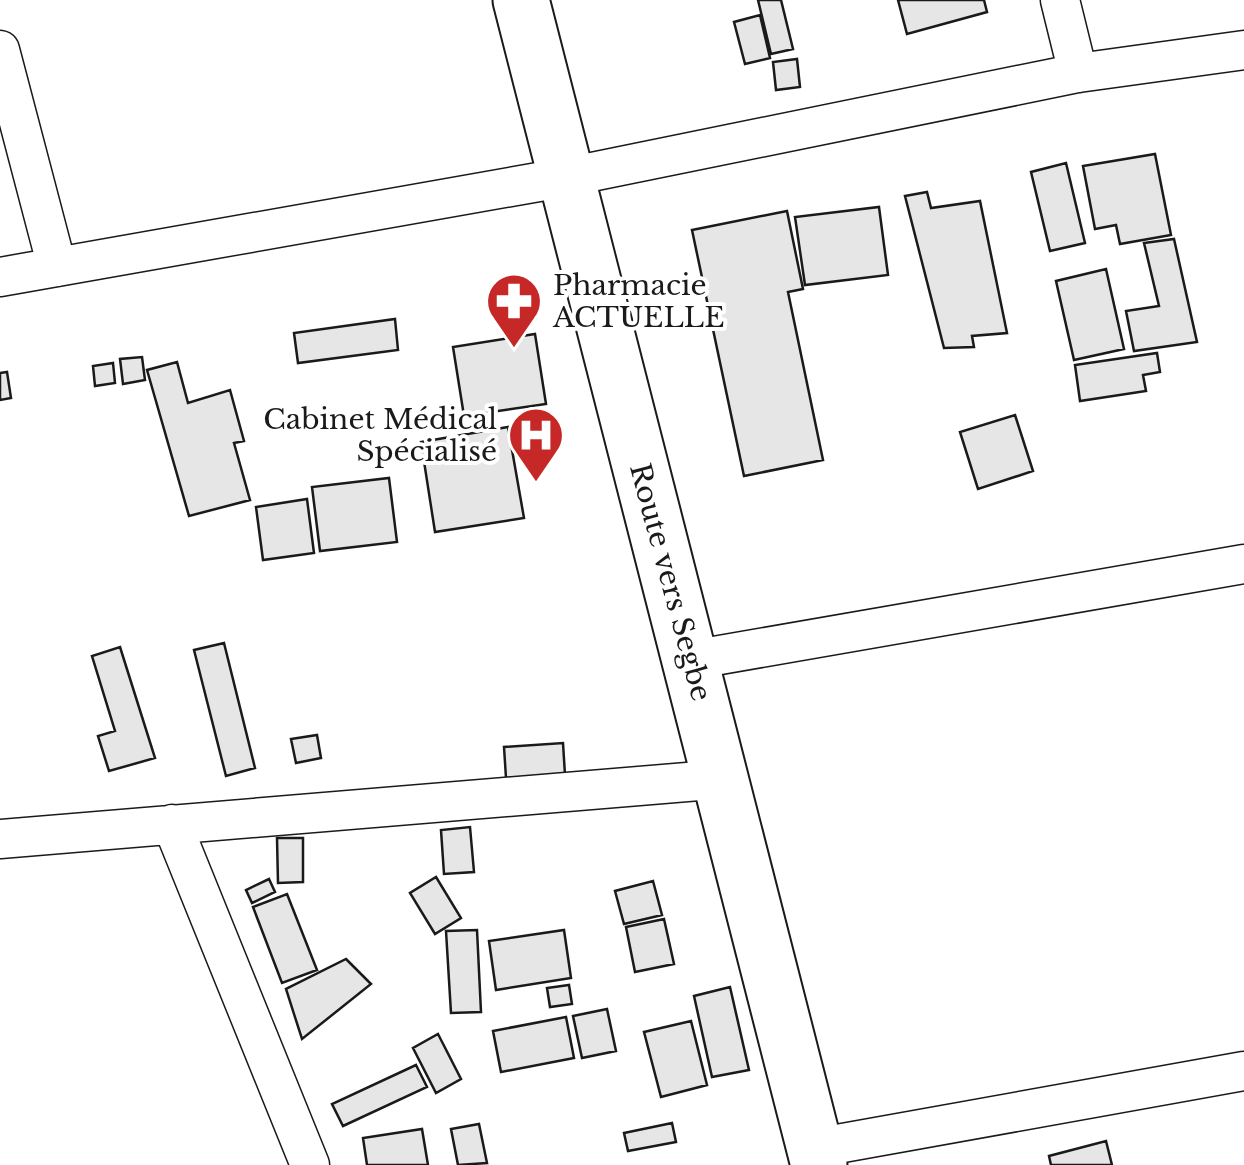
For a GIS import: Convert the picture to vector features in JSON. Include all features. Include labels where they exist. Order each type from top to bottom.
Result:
[{"type":"main road","name":"Route vers Segbe","points":[[521,0],[817,1157]]},
{"type":"street","points":[[1060,0],[1078,73]]},
{"type":"street","points":[[0,50],[57,266]]},
{"type":"street","points":[[0,276],[566,176],[1078,73],[1244,50]]},
{"type":"street","points":[[691,660],[1244,564]]},
{"type":"street","points":[[0,838],[722,779]]},
{"type":"street","points":[[172,824],[310,1165]]},
{"type":"street","points":[[817,1157],[1244,1070]]},
{"type":"building","points":[[758,0],[781,0],[793,49],[771,54]]},
{"type":"building","points":[[898,0],[984,0],[987,12],[907,34]]},
{"type":"building","points":[[760,15],[770,58],[745,64],[734,22]]},
{"type":"building","points":[[797,59],[800,87],[776,90],[773,62]]},
{"type":"building","points":[[1155,154],[1171,235],[1120,244],[1116,225],[1095,229],[1083,166]]},
{"type":"building","points":[[1066,163],[1085,243],[1050,251],[1031,172]]},
{"type":"building","points":[[927,192],[931,208],[980,201],[1007,333],[972,336],[974,347],[944,348],[905,196]]},
{"type":"building","points":[[879,207],[888,275],[805,285],[795,217]]},
{"type":"building","points":[[787,211],[803,289],[788,292],[823,460],[744,476],[692,230]]},
{"type":"building","points":[[1174,239],[1197,342],[1134,351],[1126,311],[1159,306],[1144,243]]},
{"type":"building","points":[[1106,269],[1124,349],[1074,360],[1056,281]]},
{"type":"building","points":[[395,319],[398,350],[298,363],[294,333]]},
{"type":"building","points":[[535,334],[546,404],[464,416],[453,347]]},
{"type":"building","points":[[1157,353],[1160,372],[1143,375],[1146,391],[1080,401],[1075,365]]},
{"type":"building","points":[[142,357],[145,380],[123,384],[120,359]]},
{"type":"building","points":[[177,362],[188,403],[230,390],[244,441],[234,443],[250,500],[189,516],[147,370]]},
{"type":"building","points":[[113,363],[115,383],[95,386],[93,366]]},
{"type":"building","points":[[7,372],[11,398],[0,400],[0,373]]},
{"type":"building","points":[[1015,415],[1033,471],[978,489],[960,432]]},
{"type":"building","points":[[508,427],[524,518],[435,532],[421,442]]},
{"type":"building","points":[[389,478],[397,542],[320,551],[312,487]]},
{"type":"building","points":[[307,499],[314,553],[263,560],[256,507]]},
{"type":"building","points":[[224,643],[255,768],[226,776],[194,650]]},
{"type":"building","points":[[120,647],[155,758],[109,771],[98,736],[115,731],[92,656]]},
{"type":"building","points":[[317,735],[321,758],[296,763],[291,739]]},
{"type":"building","points":[[563,743],[565,775],[506,778],[504,747]]},
{"type":"building","points":[[470,827],[474,872],[444,874],[441,830]]},
{"type":"building","points":[[277,838],[303,838],[303,882],[278,883]]},
{"type":"building","points":[[436,877],[461,918],[435,934],[410,893]]},
{"type":"building","points":[[269,879],[275,892],[252,903],[246,890]]},
{"type":"building","points":[[653,881],[662,915],[624,924],[615,891]]},
{"type":"building","points":[[287,894],[317,970],[282,983],[253,907]]},
{"type":"building","points":[[664,919],[674,964],[635,972],[626,927]]},
{"type":"building","points":[[477,930],[481,1012],[451,1013],[446,931]]},
{"type":"building","points":[[564,930],[571,978],[496,990],[489,941]]},
{"type":"building","points":[[346,959],[371,984],[302,1039],[286,989]]},
{"type":"building","points":[[569,985],[572,1004],[550,1007],[547,988]]},
{"type":"building","points":[[730,987],[749,1070],[712,1077],[694,996]]},
{"type":"building","points":[[607,1009],[616,1051],[582,1058],[573,1016]]},
{"type":"building","points":[[566,1017],[574,1058],[501,1072],[493,1031]]},
{"type":"building","points":[[691,1021],[707,1085],[661,1097],[644,1032]]},
{"type":"building","points":[[438,1034],[461,1079],[436,1093],[413,1048]]},
{"type":"building","points":[[416,1065],[427,1087],[343,1126],[332,1104]]},
{"type":"building","points":[[672,1123],[676,1142],[628,1151],[624,1133]]},
{"type":"building","points":[[479,1124],[487,1163],[458,1165],[451,1129]]},
{"type":"building","points":[[422,1129],[428,1165],[367,1165],[363,1138]]},
{"type":"building","points":[[1106,1141],[1112,1165],[1051,1165],[1049,1156]]},
{"type":"place","name":"Pharmacie ACTUELLE","points":[[514,350]]},
{"type":"place","name":"Cabinet Médical Spécialisé","points":[[536,484]]}]
